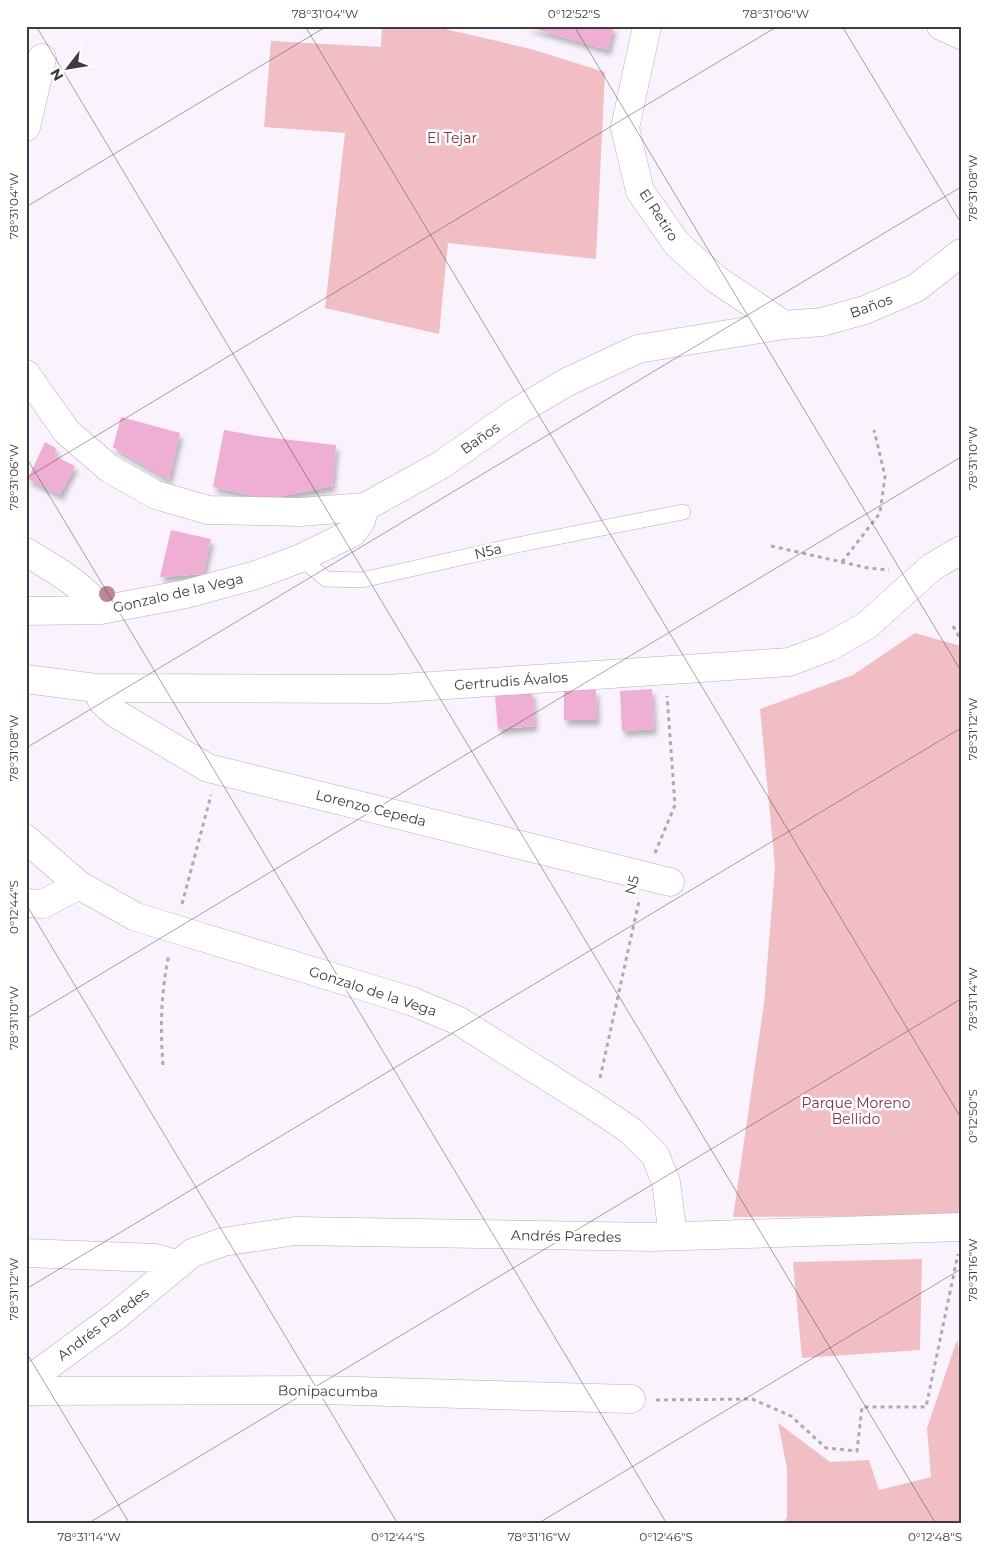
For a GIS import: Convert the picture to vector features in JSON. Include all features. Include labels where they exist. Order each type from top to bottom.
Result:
[{"type":"street","name":"El Retiro","points":[[647,26],[625,128],[640,191],[677,244],[716,279],[784,326]]},
{"type":"street","points":[[941,26],[961,35]]},
{"type":"street","points":[[26,127],[42,58]]},
{"type":"street","name":"Baños","points":[[26,374],[67,432],[110,469],[156,495],[208,510],[300,512],[364,507],[440,465],[518,411],[567,382],[638,349],[784,326],[822,322],[865,310],[916,288],[961,253]]},
{"type":"street","name":"Gonzalo de la Vega","points":[[26,611],[101,610],[186,594],[256,575],[301,558],[352,533],[361,521],[364,507]]},
{"type":"street","name":"Gertrudis Ávalos","points":[[26,679],[96,688],[387,689],[789,662],[829,647],[866,626],[932,567],[961,550]]},
{"type":"street","points":[[26,552],[65,576],[91,596],[101,610]]},
{"type":"street","name":"Lorenzo Cepeda","points":[[96,688],[102,701],[115,713],[208,768],[657,879]]},
{"type":"street","name":"Gonzalo de la Vega","points":[[26,839],[79,885],[136,917],[411,1001],[459,1021],[594,1106],[631,1132],[655,1154],[666,1182],[673,1236]]},
{"type":"street","points":[[26,903],[43,904],[79,885]]},
{"type":"street","name":"Andrés Paredes","points":[[26,1382],[116,1316],[192,1253],[223,1242],[295,1230],[960,1239]]},
{"type":"street","points":[[26,1253],[148,1257],[178,1265]]},
{"type":"street","name":"Bonipacumba","points":[[26,1391],[323,1390],[631,1399]]},
{"type":"lane","name":"N5a","points":[[301,558],[326,579],[362,580],[517,545],[683,512]]},
{"type":"path","points":[[842,562],[880,513],[886,476],[874,430]]},
{"type":"path","points":[[771,546],[868,568],[896,570],[915,584]]},
{"type":"path","points":[[953,626],[961,640]]},
{"type":"path","name":"N5","points":[[594,1106],[657,879],[675,805],[666,670]]},
{"type":"path","points":[[664,1401],[752,1399],[791,1416],[826,1448],[857,1450],[862,1407],[926,1407],[960,1239]]},
{"type":"green space","name":"El Tejar","points":[[382,26],[432,26],[531,49],[605,72],[596,259],[448,243],[439,334],[325,308],[345,133],[264,127],[271,41],[381,47]]},
{"type":"green space","name":"Parque Moreno Bellido","points":[[915,633],[961,646],[961,1216],[733,1217],[764,1004],[775,867],[760,709],[853,675]]},
{"type":"green space","points":[[922,1259],[920,1350],[802,1358],[793,1262]]},
{"type":"green space","points":[[957,1340],[961,1358],[961,1524],[783,1524],[787,1517],[787,1468],[778,1423],[830,1462],[869,1460],[879,1490],[931,1477],[927,1428]]},
{"type":"building","points":[[525,26],[614,26],[608,50]]},
{"type":"building","points":[[121,417],[180,433],[169,480],[113,447]]},
{"type":"building","points":[[224,430],[264,437],[336,445],[332,486],[268,499],[213,487]]},
{"type":"building","points":[[45,442],[56,448],[55,456],[75,466],[60,495],[28,479]]},
{"type":"building","points":[[171,530],[211,539],[203,574],[160,577]]},
{"type":"building","points":[[652,689],[654,729],[622,731],[620,691]]},
{"type":"building","points":[[564,690],[596,690],[597,720],[564,720]]},
{"type":"building","points":[[532,691],[535,726],[498,729],[495,695]]}]
